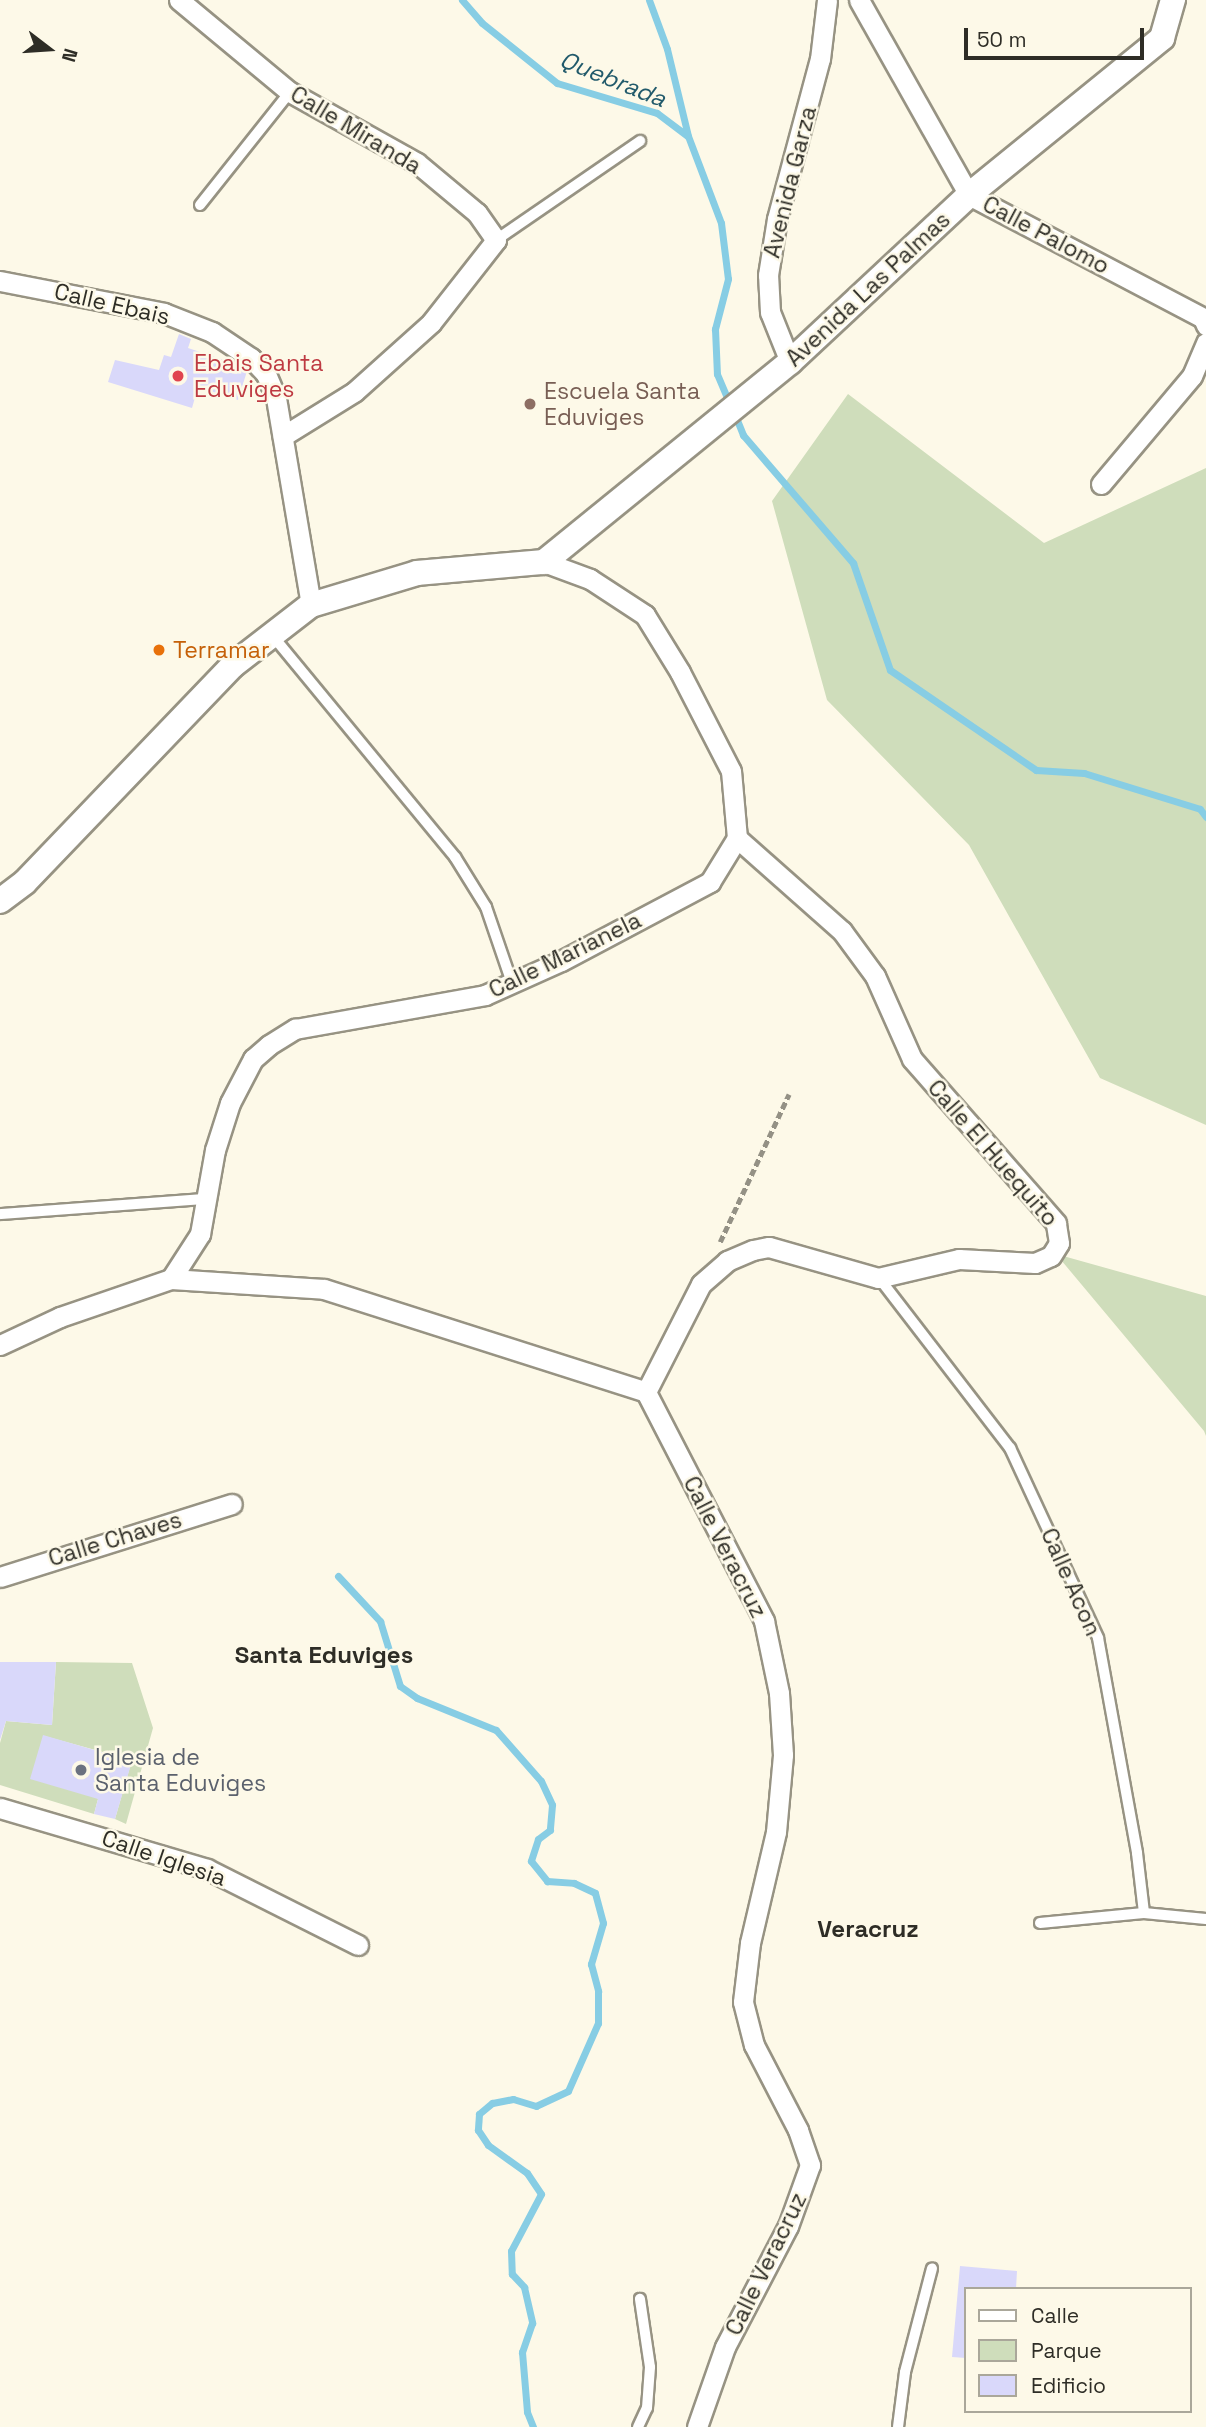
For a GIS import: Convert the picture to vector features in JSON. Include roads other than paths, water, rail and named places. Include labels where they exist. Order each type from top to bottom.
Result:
[{"type":"street","name":"Calle Miranda","points":[[179,0],[290,92],[417,163],[477,213],[496,240]]},
{"type":"street","name":"Avenida Garza","points":[[790,362],[770,313],[768,275],[777,219],[820,59],[827,0]]},
{"type":"street","name":"Calle Palomo","points":[[859,0],[969,195],[1203,318],[1206,325]]},
{"type":"street","name":"Avenida Las Palmas","points":[[544,562],[790,362],[969,195],[1162,38],[1173,2]]},
{"type":"street","points":[[283,436],[354,392],[431,323],[496,240]]},
{"type":"street","name":"Calle Ebais","points":[[0,281],[164,313],[212,332],[251,358],[266,374],[283,436],[311,605]]},
{"type":"street","points":[[1101,484],[1192,376],[1206,343]]},
{"type":"street","points":[[3,892],[25,882],[232,666],[311,605],[417,573],[544,562],[590,579],[645,615],[680,671],[731,771],[737,838]]},
{"type":"street","name":"Calle Marianela","points":[[171,1279],[200,1234],[205,1199],[230,1103],[253,1059],[269,1045],[295,1029],[472,998],[512,983],[561,961],[709,882],[737,838]]},
{"type":"street","name":"Calle El Huequito","points":[[646,1392],[701,1284],[727,1261],[769,1247],[878,1278],[960,1259],[1035,1263],[1051,1256],[1060,1232],[912,1059],[875,976],[842,931],[737,838]]},
{"type":"street","points":[[0,1345],[60,1317],[171,1279],[324,1289],[646,1392]]},
{"type":"street","name":"Calle Veracruz","points":[[646,1392],[764,1621],[779,1693],[783,1755],[776,1832],[750,1943],[743,2002],[754,2045],[799,2130],[810,2165],[788,2226],[725,2347],[697,2427]]},
{"type":"street","name":"Calle Chaves","points":[[0,1577],[232,1504]]},
{"type":"street","name":"Calle Iglesia","points":[[0,1808],[207,1868],[358,1945]]},
{"type":"lane","points":[[200,205],[290,92]]},
{"type":"lane","points":[[496,240],[640,141]]},
{"type":"lane","points":[[271,635],[455,857],[486,906],[512,983]]},
{"type":"lane","points":[[0,1214],[205,1199]]},
{"type":"lane","name":"Calle Acon","points":[[878,1278],[1010,1448],[1098,1638],[1138,1853],[1144,1913]]},
{"type":"lane","points":[[1040,1923],[1144,1913],[1206,1919]]},
{"type":"lane","points":[[898,2427],[905,2372],[932,2268]]},
{"type":"lane","points":[[638,2427],[647,2408],[650,2367],[640,2299]]},
{"type":"waterway","name":"Quebrada","points":[[462,0],[482,23],[557,83],[657,113],[687,136]]},
{"type":"waterway","points":[[649,0],[667,49],[688,136],[721,223],[728,279],[715,329],[717,374],[730,404]]},
{"type":"waterway","points":[[735,415],[743,435],[853,563],[890,670],[1036,770],[1084,773],[1200,809],[1206,817]]},
{"type":"waterway","name":"Quebrada","points":[[338,1576],[380,1621],[400,1686],[417,1698],[496,1730],[541,1781],[552,1805],[550,1830],[538,1839],[531,1861],[547,1881],[574,1883],[595,1893],[603,1923],[591,1964],[598,1991],[598,2023],[568,2091],[536,2106],[513,2099],[492,2103],[479,2114],[478,2130],[488,2145],[527,2173],[541,2194],[511,2251],[512,2274],[524,2287],[532,2323],[522,2352],[527,2412],[533,2427]]},
{"type":"place","name":"Ebais Santa Eduviges","points":[[178,376]]},
{"type":"place","name":"Escuela Santa Eduviges","points":[[530,404]]},
{"type":"place","name":"Terramar","points":[[159,650]]},
{"type":"place","name":"Iglesia de Santa Eduviges","points":[[81,1770]]},
{"type":"district","name":"Santa Eduviges","points":[[324,1655]]},
{"type":"district","name":"Veracruz","points":[[868,1929]]}]
